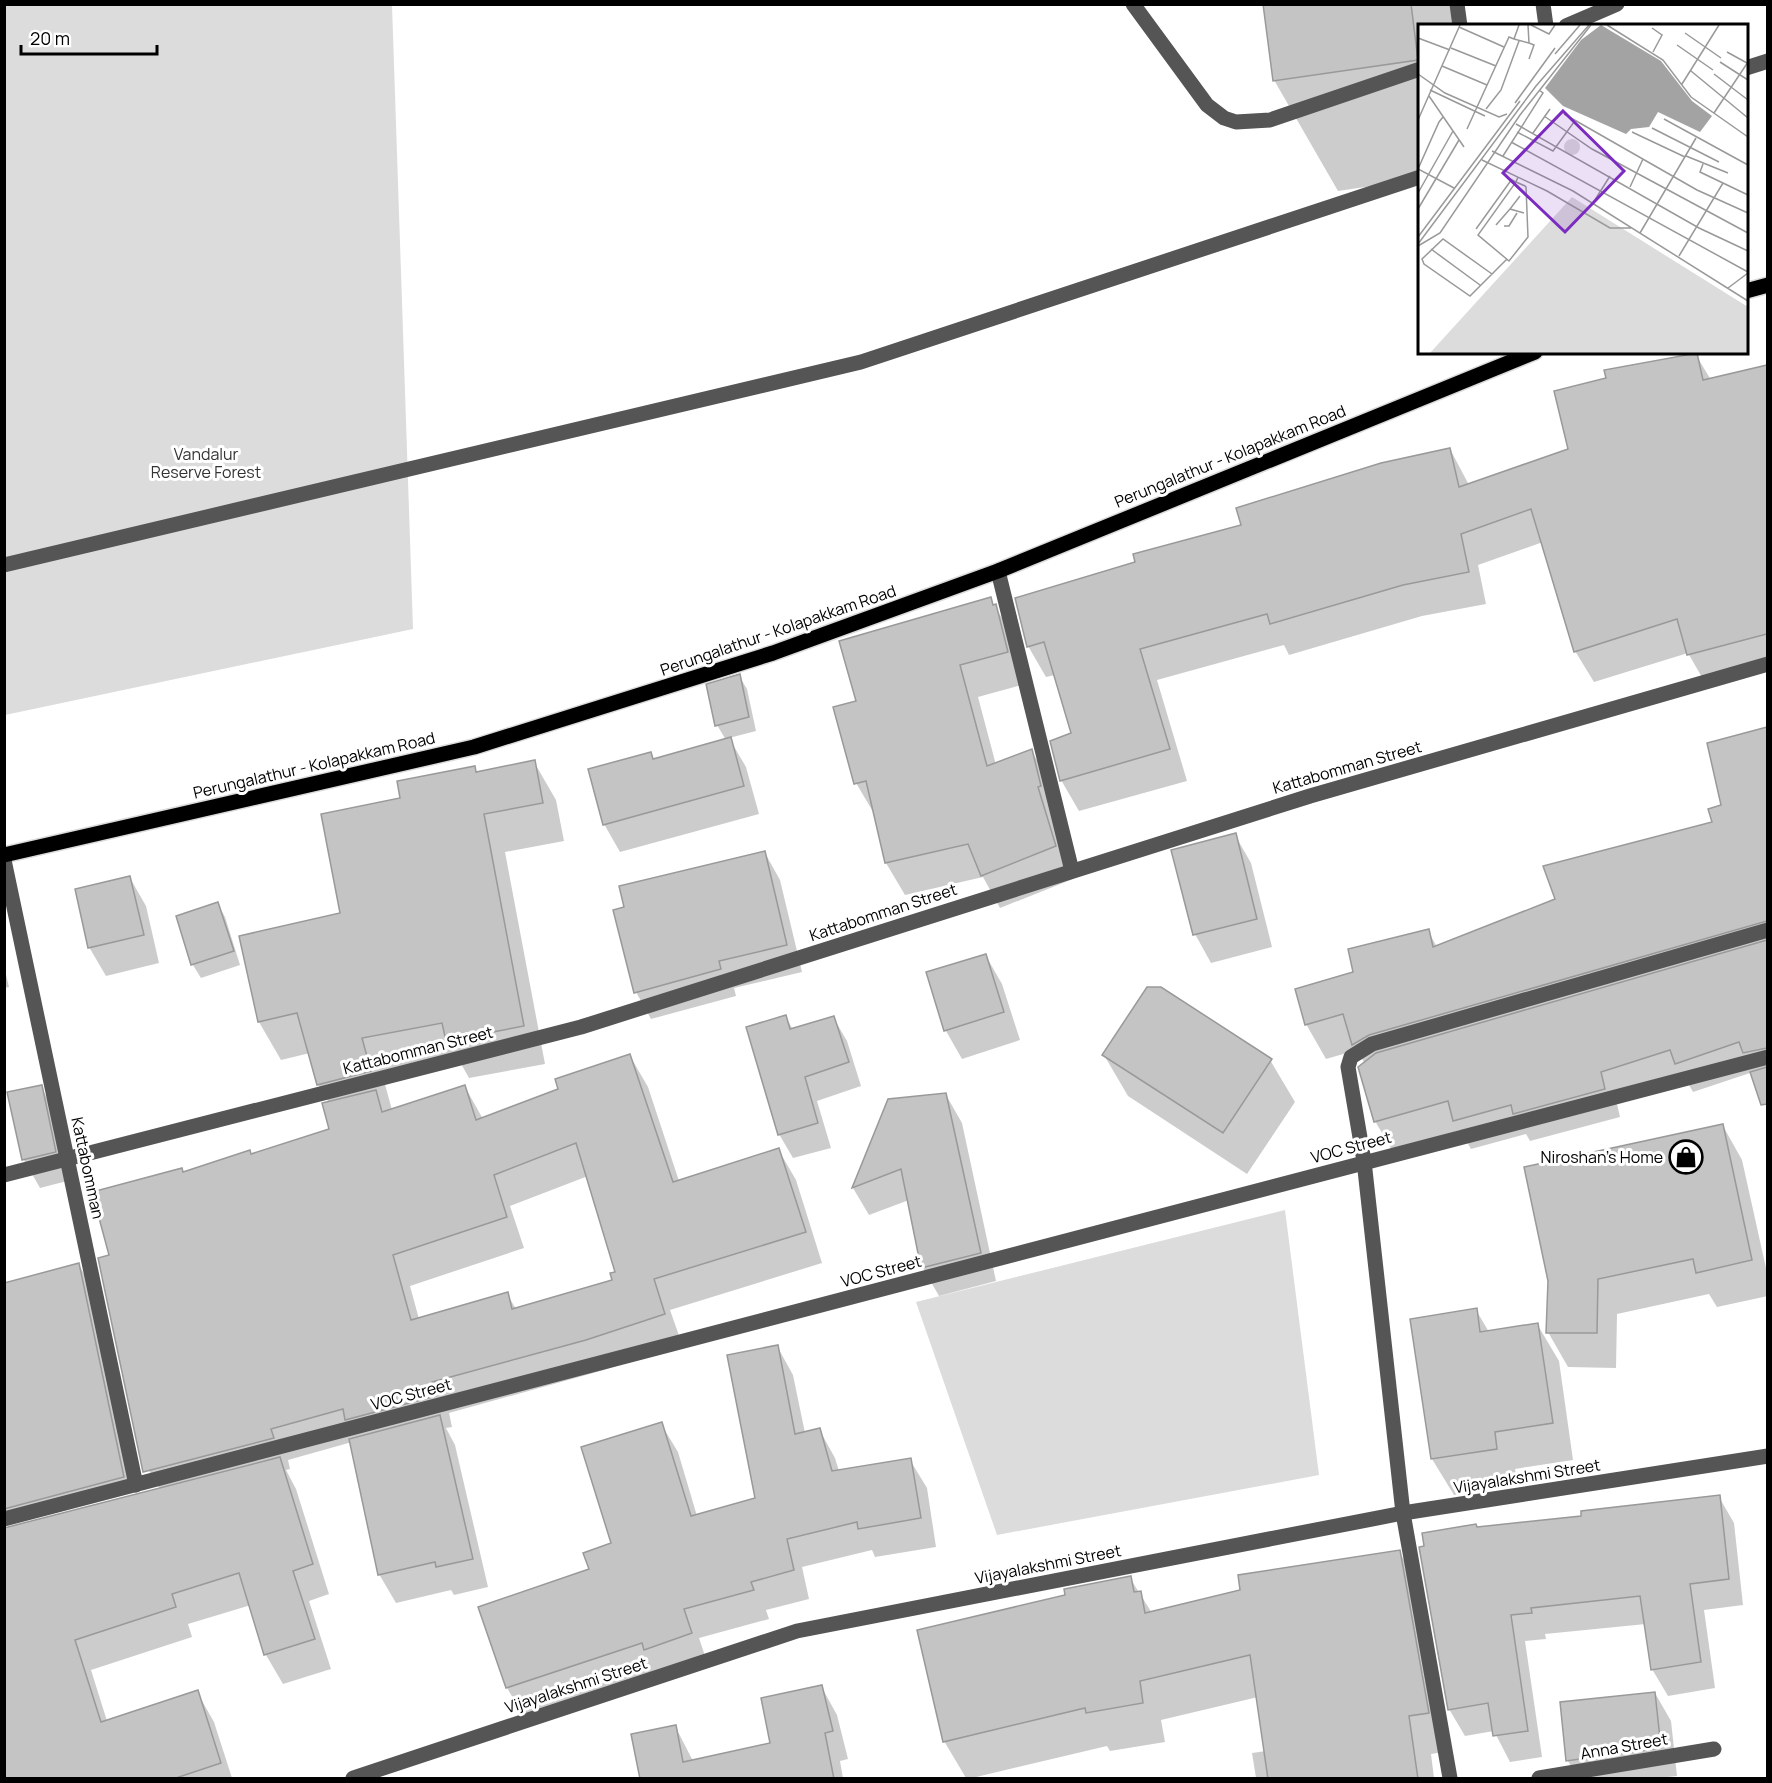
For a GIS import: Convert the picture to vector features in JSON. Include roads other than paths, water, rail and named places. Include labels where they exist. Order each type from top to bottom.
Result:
[{"type":"main road","points":[[1748,290],[1767,285]]},
{"type":"main road","name":"Perungalathur - Kolapakkam Road","points":[[4,857],[474,747],[773,653],[998,571],[1529,354]]},
{"type":"street","points":[[1133,4],[1207,105],[1224,118],[1236,122],[1270,120],[1418,69]]},
{"type":"street","points":[[1457,4],[1460,24]]},
{"type":"street","points":[[1543,4],[1546,24]]},
{"type":"street","points":[[1571,24],[1617,4]]},
{"type":"street","points":[[1748,67],[1767,61]]},
{"type":"street","points":[[4,565],[861,362],[1418,177]]},
{"type":"street","points":[[998,571],[1072,871]]},
{"type":"street","name":"Kattabomman Street","points":[[4,1175],[581,1027],[1310,796],[1767,664]]},
{"type":"street","name":"Kattabomman","points":[[4,857],[136,1485]]},
{"type":"street","points":[[1450,1779],[1403,1513],[1364,1161],[1348,1067],[1351,1057],[1360,1049],[1767,930]]},
{"type":"street","name":"VOC Street","points":[[4,1519],[1767,1057]]},
{"type":"street","name":"Vijayalakshmi Street","points":[[353,1779],[797,1631],[1403,1513],[1767,1456]]},
{"type":"street","name":"Anna Street","points":[[1539,1779],[1714,1749]]},
{"type":"place","name":"Niroshan's Home","points":[[1686,1157]]},
{"type":"park label","name":"Vandalur Reserve Forest","points":[[206,463]]}]
